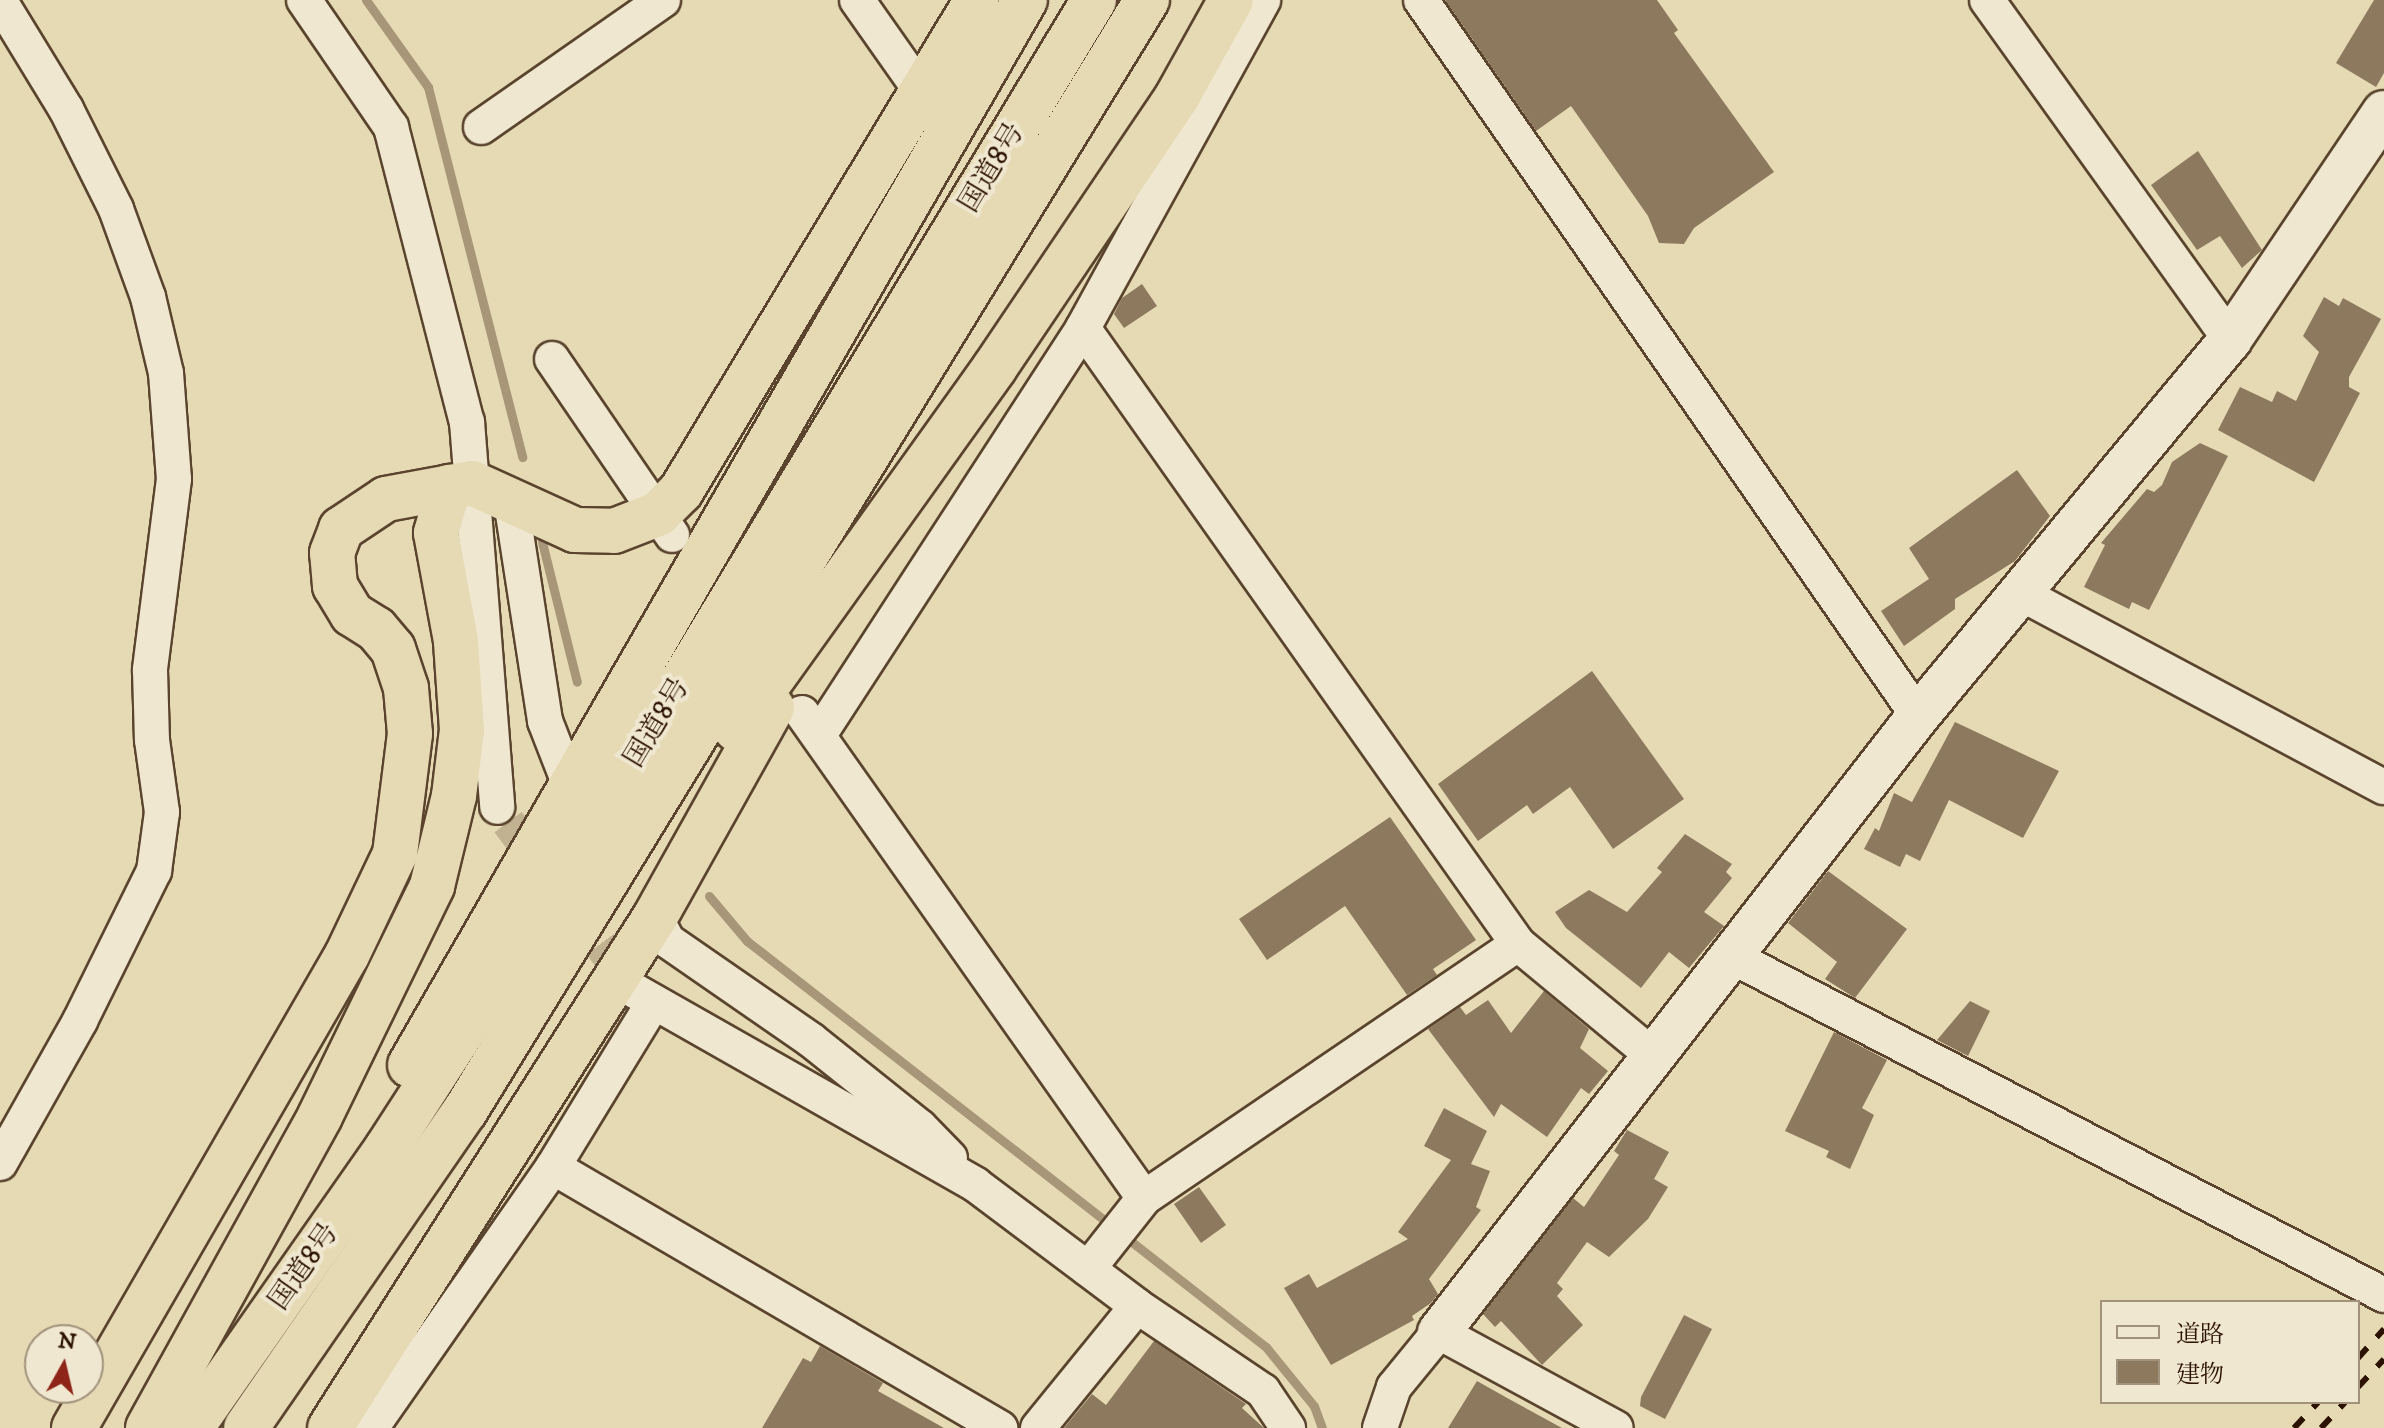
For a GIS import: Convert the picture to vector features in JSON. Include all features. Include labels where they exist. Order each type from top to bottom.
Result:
[{"type":"highway","points":[[74,1428],[347,955],[395,854],[410,734],[406,688],[393,649],[376,629],[352,614],[335,586],[332,553],[341,529],[370,505],[477,490],[575,530],[614,531],[665,525],[681,491],[977,0]]},
{"type":"highway","points":[[387,1148],[393,1097],[1025,0]]},
{"type":"highway","name":"国道8号","points":[[191,1428],[387,1148],[595,826],[1094,0]]},
{"type":"highway","name":"国道8号","points":[[246,1428],[297,1359],[465,1111],[630,849],[1147,0]]},
{"type":"highway","points":[[297,1359],[345,1327],[752,704],[995,367],[1143,148],[1231,0]]},
{"type":"highway","points":[[148,1428],[242,1263],[390,976],[432,886],[457,778],[462,730],[456,641],[436,533],[477,490]]},
{"type":"highway","points":[[330,1428],[655,917],[768,713],[844,596],[846,571]]},
{"type":"street","points":[[304,0],[391,127],[467,422],[477,490],[502,815],[457,778]]},
{"type":"street","points":[[481,127],[663,0]]},
{"type":"street","points":[[857,0],[921,91]]},
{"type":"street","points":[[1128,1218],[811,724],[1083,328],[1263,0]]},
{"type":"street","points":[[1421,0],[1918,716]]},
{"type":"street","points":[[1987,0],[2230,340]]},
{"type":"street","points":[[0,1],[66,109],[116,209],[148,297],[166,373],[174,479],[150,670],[152,740],[162,812],[154,871],[80,1021],[0,1163]]},
{"type":"street","points":[[1380,1428],[1394,1387],[1651,1054],[1918,716],[2230,340],[2384,112]]},
{"type":"street","points":[[1083,328],[1518,944],[1651,1054]]},
{"type":"street","points":[[552,359],[665,525]]},
{"type":"street","points":[[477,490],[545,721],[571,788]]},
{"type":"street","points":[[2020,593],[2384,787]]},
{"type":"street","points":[[655,917],[668,941],[823,1050],[920,1127],[976,1185]]},
{"type":"street","points":[[1088,1269],[1128,1218],[1518,944]]},
{"type":"street","points":[[1729,955],[2384,1295]]},
{"type":"street","points":[[371,1428],[553,1167],[643,998],[976,1185],[1137,1306],[1263,1391],[1288,1428]]},
{"type":"street","points":[[553,1167],[1000,1428]]},
{"type":"street","points":[[1038,1428],[1137,1306]]},
{"type":"street","points":[[1439,1332],[1616,1428]]},
{"type":"building","points":[[1445,0],[1657,0],[1678,30],[1674,33],[1774,172],[1694,228],[1684,244],[1659,243],[1648,216],[1571,106],[1536,131]]},
{"type":"building","points":[[2374,0],[2384,0],[2384,73],[2376,87],[2336,63]]},
{"type":"building","points":[[2198,151],[2262,250],[2242,268],[2220,236],[2197,250],[2151,185]]},
{"type":"building","points":[[1142,284],[1157,306],[1124,328],[1114,314],[1122,298]]},
{"type":"building","points":[[2324,297],[2339,306],[2343,298],[2381,319],[2349,377],[2349,387],[2360,393],[2314,482],[2218,430],[2240,387],[2272,402],[2277,391],[2296,401],[2319,352],[2303,336]]},
{"type":"building","points":[[2200,443],[2228,456],[2149,610],[2132,602],[2129,609],[2084,587],[2105,545],[2101,543],[2147,489],[2154,492],[2162,485],[2172,462]]},
{"type":"building","points":[[2017,470],[2050,516],[2015,561],[1955,599],[1955,609],[1904,646],[1881,611],[1929,579],[1909,548]]},
{"type":"building","points":[[1592,671],[1684,799],[1613,849],[1570,787],[1533,814],[1527,805],[1478,841],[1438,784]]},
{"type":"building","points":[[1955,722],[2059,771],[2023,838],[1949,800],[1920,861],[1906,854],[1900,867],[1864,849],[1875,828],[1879,831],[1894,793],[1912,802]]},
{"type":"building","points":[[1390,817],[1476,940],[1433,969],[1437,975],[1407,995],[1345,906],[1267,960],[1239,919]]},
{"type":"building","points":[[1685,834],[1732,864],[1726,872],[1732,878],[1704,912],[1724,926],[1689,968],[1669,952],[1641,988],[1566,928],[1555,912],[1589,890],[1627,912],[1662,872],[1657,868]]},
{"type":"building","points":[[1828,871],[1907,929],[1855,998],[1825,979],[1837,962],[1788,923]]},
{"type":"building","points":[[1544,991],[1589,1029],[1580,1048],[1608,1071],[1589,1094],[1581,1088],[1547,1137],[1501,1104],[1494,1117],[1428,1029],[1460,1007],[1466,1015],[1488,1000],[1511,1033]]},
{"type":"building","points":[[1970,1001],[1990,1011],[1968,1056],[1937,1040]]},
{"type":"building","points":[[1834,1032],[1887,1060],[1862,1108],[1874,1115],[1850,1169],[1826,1157],[1829,1151],[1785,1131]]},
{"type":"building","points":[[1444,1108],[1487,1131],[1471,1164],[1490,1171],[1476,1207],[1481,1210],[1429,1279],[1438,1294],[1431,1303],[1412,1316],[1414,1320],[1331,1365],[1284,1288],[1309,1274],[1317,1288],[1408,1239],[1398,1232],[1451,1160],[1424,1146]]},
{"type":"building","points":[[1627,1130],[1669,1152],[1654,1179],[1668,1187],[1648,1219],[1609,1257],[1587,1242],[1557,1283],[1563,1289],[1557,1296],[1583,1325],[1542,1365],[1501,1321],[1495,1327],[1483,1314],[1573,1198],[1584,1207],[1619,1155],[1614,1151]]},
{"type":"building","points":[[1199,1187],[1226,1225],[1201,1243],[1174,1204]]},
{"type":"building","points":[[1684,1315],[1712,1329],[1665,1419],[1640,1406],[1641,1397]]},
{"type":"building","points":[[1154,1341],[1246,1404],[1242,1408],[1264,1428],[1064,1428],[1092,1394],[1106,1405]]},
{"type":"building","points":[[820,1346],[883,1383],[878,1391],[944,1428],[762,1428],[803,1358],[811,1362]]},
{"type":"building","points":[[1477,1381],[1509,1399],[1562,1428],[1448,1428]]},
{"type":"waterway","points":[[366,0],[428,87],[522,457]]},
{"type":"waterway","points":[[542,542],[577,682]]},
{"type":"waterway","points":[[709,896],[747,941],[1112,1226]]},
{"type":"waterway","points":[[1123,1235],[1266,1347],[1314,1406],[1322,1428]]},
{"type":"tunnel","points":[[508,822],[633,988]]},
{"type":"railway","points":[[2360,1356],[2384,1329]]},
{"type":"railway","points":[[2360,1385],[2384,1359]]},
{"type":"railway","points":[[2294,1428],[2316,1404]]},
{"type":"railway","points":[[2321,1428],[2343,1404]]}]
